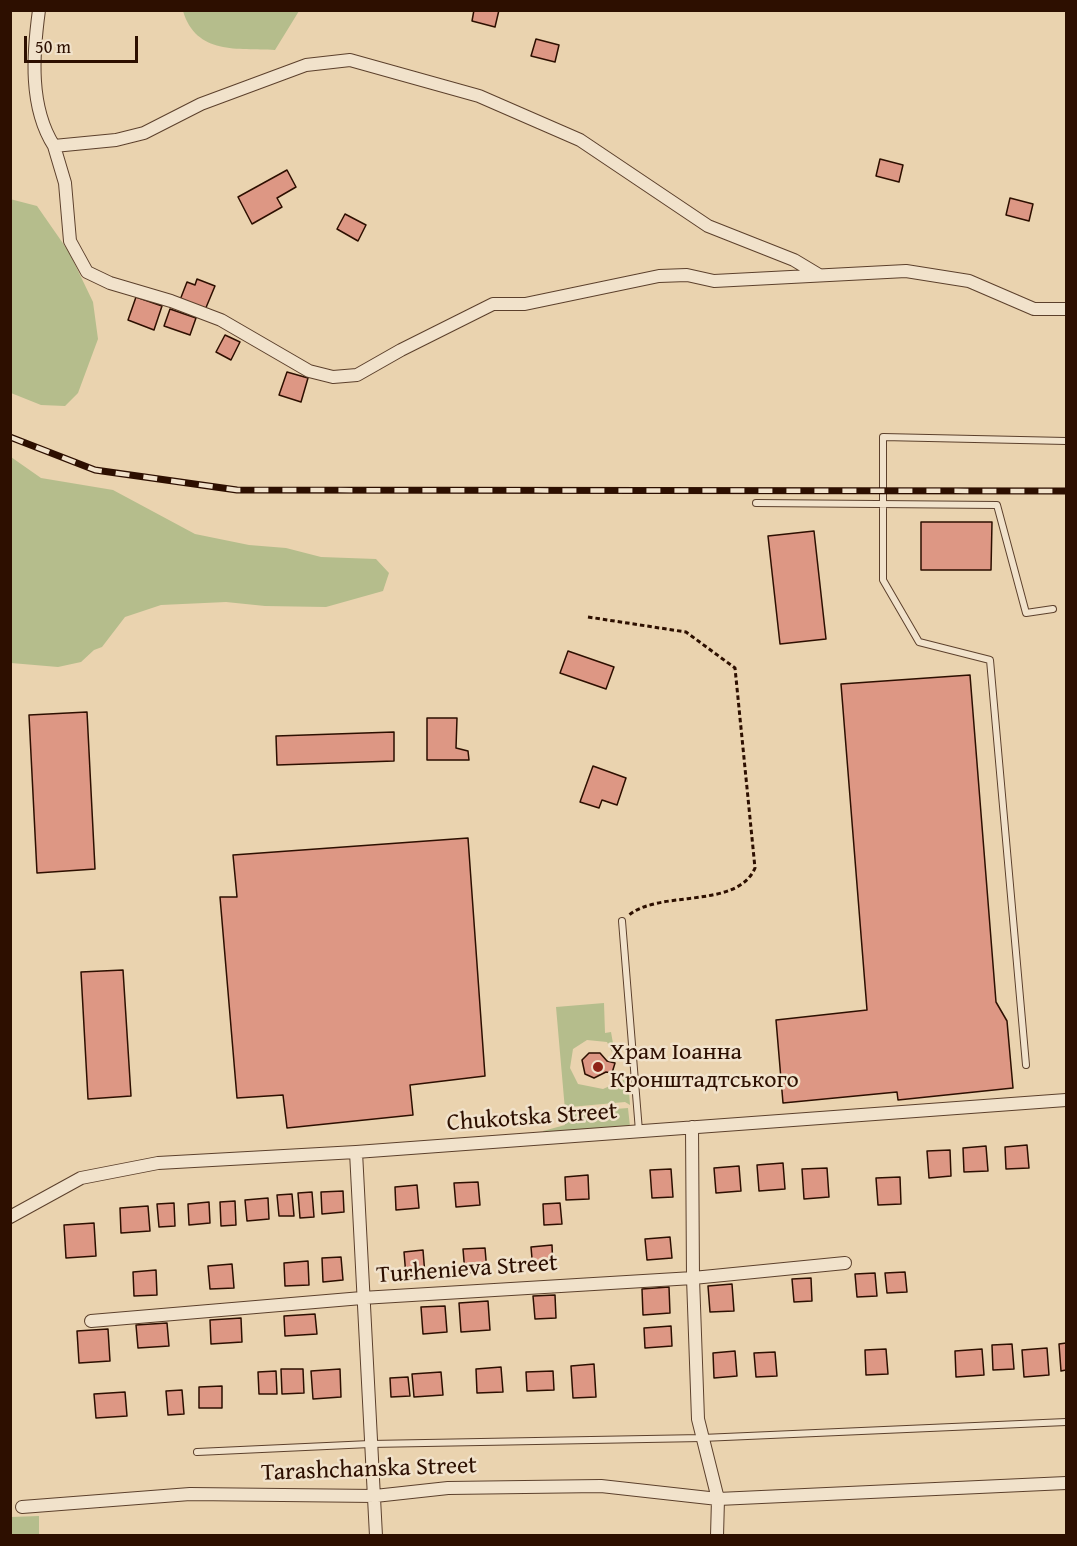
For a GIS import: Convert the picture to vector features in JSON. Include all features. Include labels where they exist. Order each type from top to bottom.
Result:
[{"type":"street","points":[[39,10],[35,37],[36,93],[44,131],[54,146],[65,183],[70,241],[87,272],[110,283],[171,301],[221,320],[309,371],[333,377],[357,375],[400,350],[493,304],[525,304],[659,276],[687,275],[714,281],[906,271],[969,281],[1034,309],[1066,309]]},
{"type":"street","points":[[54,146],[116,140],[144,133],[201,104],[306,66],[350,60],[479,96],[580,140],[708,226],[794,260],[820,276]]},
{"type":"street","name":"Chukotska Street","points":[[10,1217],[81,1178],[158,1163],[356,1152],[1066,1100]]},
{"type":"street","points":[[692,1127],[693,1278],[698,1419],[718,1499],[717,1536]]},
{"type":"street","points":[[356,1152],[376,1536]]},
{"type":"street","name":"Turhenieva Street","points":[[91,1321],[362,1298],[693,1278],[845,1263]]},
{"type":"street","name":"Tarashchanska Street","points":[[22,1507],[190,1494],[375,1496],[448,1488],[601,1486],[718,1499],[1066,1483]]},
{"type":"lane","points":[[1026,1065],[990,660],[919,642],[884,580],[883,437],[1066,441]]},
{"type":"lane","points":[[756,503],[997,506],[1026,613],[1053,609]]},
{"type":"lane","points":[[622,921],[639,1131]]},
{"type":"lane","points":[[197,1452],[370,1444],[702,1438],[1066,1422]]},
{"type":"path","points":[[588,617],[686,632],[735,668],[756,868],[752,876],[738,886],[719,893],[633,911],[622,921]]},
{"type":"green space","points":[[183,10],[299,11],[275,50],[233,48],[208,42],[189,25]]},
{"type":"green space","points":[[10,199],[37,206],[69,252],[93,302],[98,339],[78,393],[65,406],[41,405],[11,393]]},
{"type":"green space","points":[[11,457],[41,478],[113,490],[195,534],[249,545],[286,548],[321,557],[376,559],[389,573],[383,591],[326,607],[265,606],[226,602],[161,605],[125,617],[102,647],[94,650],[81,662],[58,667],[11,663]]},
{"type":"green space","points":[[604,1003],[605,1033],[611,1032],[614,1049],[612,1052],[607,1042],[587,1040],[573,1049],[570,1068],[578,1084],[603,1089],[628,1078],[630,1105],[625,1102],[570,1107],[565,1110],[556,1007]]},
{"type":"green space","points":[[628,1108],[630,1127],[543,1135],[543,1131],[565,1125],[564,1113]]},
{"type":"green space","points":[[39,1516],[39,1535],[11,1535],[11,1517]]},
{"type":"building","points":[[474,10],[499,10],[495,27],[472,21]]},
{"type":"building","points":[[536,39],[559,45],[555,62],[531,56]]},
{"type":"building","points":[[880,159],[903,165],[899,182],[876,176]]},
{"type":"building","points":[[287,170],[296,187],[277,198],[282,207],[252,224],[238,197]]},
{"type":"building","points":[[1010,198],[1033,204],[1029,221],[1006,215]]},
{"type":"building","points":[[345,214],[366,225],[358,241],[337,229]]},
{"type":"building","points":[[197,279],[215,286],[205,310],[180,300],[187,282],[195,285]]},
{"type":"building","points":[[136,297],[162,306],[154,330],[128,320]]},
{"type":"building","points":[[170,309],[196,318],[190,335],[164,326]]},
{"type":"building","points":[[225,335],[240,342],[231,360],[216,352]]},
{"type":"building","points":[[287,372],[308,378],[301,402],[279,395]]},
{"type":"building","points":[[921,522],[992,522],[991,570],[921,570]]},
{"type":"building","points":[[814,531],[826,639],[780,644],[768,536]]},
{"type":"building","points":[[568,651],[614,667],[606,689],[560,673]]},
{"type":"building","points":[[970,675],[996,1002],[1007,1021],[1013,1088],[898,1100],[897,1092],[783,1103],[776,1020],[867,1010],[841,684]]},
{"type":"building","points":[[87,712],[95,869],[37,873],[29,715]]},
{"type":"building","points":[[427,718],[457,718],[456,748],[468,751],[469,760],[427,760]]},
{"type":"building","points":[[394,732],[394,761],[277,765],[276,736]]},
{"type":"building","points":[[593,766],[626,778],[617,805],[602,800],[599,808],[580,802]]},
{"type":"building","points":[[468,838],[485,1076],[410,1085],[413,1115],[287,1128],[283,1095],[237,1098],[220,897],[237,897],[233,855]]},
{"type":"building","points":[[123,970],[131,1096],[88,1099],[81,972]]},
{"type":"building","name":"Храм Іоанна Кронштадтського","points":[[589,1053],[600,1053],[607,1061],[615,1063],[612,1073],[606,1072],[594,1078],[585,1074],[582,1060]]},
{"type":"building","points":[[1027,1145],[1029,1168],[1006,1169],[1005,1147]]},
{"type":"building","points":[[986,1146],[988,1171],[964,1172],[963,1148]]},
{"type":"building","points":[[950,1150],[951,1176],[929,1178],[927,1151]]},
{"type":"building","points":[[783,1163],[785,1189],[759,1191],[757,1165]]},
{"type":"building","points":[[739,1166],[741,1191],[716,1193],[714,1168]]},
{"type":"building","points":[[827,1168],[829,1197],[804,1199],[802,1169]]},
{"type":"building","points":[[671,1169],[673,1197],[652,1198],[650,1170]]},
{"type":"building","points":[[588,1175],[589,1199],[566,1200],[565,1177]]},
{"type":"building","points":[[900,1177],[901,1204],[878,1205],[876,1178]]},
{"type":"building","points":[[478,1182],[480,1205],[456,1207],[454,1183]]},
{"type":"building","points":[[417,1185],[419,1208],[396,1210],[395,1187]]},
{"type":"building","points":[[343,1191],[344,1212],[322,1214],[321,1192]]},
{"type":"building","points":[[312,1192],[314,1217],[300,1218],[298,1193]]},
{"type":"building","points":[[292,1194],[294,1216],[279,1216],[277,1195]]},
{"type":"building","points":[[268,1198],[269,1219],[247,1221],[245,1200]]},
{"type":"building","points":[[235,1201],[236,1225],[221,1226],[220,1202]]},
{"type":"building","points":[[209,1202],[210,1223],[189,1225],[188,1204]]},
{"type":"building","points":[[174,1203],[175,1226],[159,1227],[157,1204]]},
{"type":"building","points":[[560,1203],[562,1224],[544,1225],[543,1204]]},
{"type":"building","points":[[148,1206],[150,1231],[121,1233],[120,1208]]},
{"type":"building","points":[[94,1223],[96,1256],[66,1258],[64,1225]]},
{"type":"building","points":[[670,1237],[672,1258],[647,1260],[645,1239]]},
{"type":"building","points":[[552,1245],[553,1268],[533,1270],[531,1247]]},
{"type":"building","points":[[485,1248],[487,1272],[465,1273],[463,1249]]},
{"type":"building","points":[[423,1250],[425,1275],[406,1276],[404,1252]]},
{"type":"building","points":[[341,1257],[343,1280],[323,1282],[322,1258]]},
{"type":"building","points":[[308,1261],[309,1285],[285,1286],[284,1263]]},
{"type":"building","points":[[232,1264],[234,1288],[210,1289],[208,1266]]},
{"type":"building","points":[[156,1270],[157,1295],[134,1296],[133,1272]]},
{"type":"building","points":[[905,1272],[907,1292],[887,1293],[885,1273]]},
{"type":"building","points":[[875,1273],[877,1296],[857,1297],[855,1274]]},
{"type":"building","points":[[811,1278],[812,1301],[794,1302],[792,1279]]},
{"type":"building","points":[[732,1284],[734,1311],[710,1312],[708,1286]]},
{"type":"building","points":[[669,1287],[670,1313],[643,1315],[642,1289]]},
{"type":"building","points":[[555,1295],[556,1318],[535,1319],[533,1296]]},
{"type":"building","points":[[488,1301],[490,1330],[461,1332],[459,1303]]},
{"type":"building","points":[[445,1306],[447,1332],[423,1334],[421,1307]]},
{"type":"building","points":[[315,1314],[317,1334],[285,1336],[284,1316]]},
{"type":"building","points":[[241,1318],[242,1342],[211,1344],[210,1320]]},
{"type":"building","points":[[167,1323],[169,1346],[138,1348],[136,1325]]},
{"type":"building","points":[[671,1326],[672,1346],[645,1348],[644,1328]]},
{"type":"building","points":[[108,1329],[110,1361],[79,1363],[77,1331]]},
{"type":"building","points":[[1066,1343],[1066,1370],[1061,1371],[1059,1344]]},
{"type":"building","points":[[1012,1344],[1014,1369],[993,1370],[992,1345]]},
{"type":"building","points":[[1047,1348],[1049,1375],[1024,1377],[1022,1350]]},
{"type":"building","points":[[886,1349],[888,1374],[866,1375],[865,1350]]},
{"type":"building","points":[[982,1349],[984,1375],[956,1377],[955,1351]]},
{"type":"building","points":[[735,1351],[737,1376],[714,1378],[713,1353]]},
{"type":"building","points":[[775,1352],[777,1376],[756,1377],[754,1353]]},
{"type":"building","points":[[594,1364],[596,1397],[573,1398],[571,1366]]},
{"type":"building","points":[[501,1367],[503,1392],[477,1393],[476,1369]]},
{"type":"building","points":[[281,1369],[303,1369],[304,1393],[282,1394]]},
{"type":"building","points":[[340,1369],[341,1397],[313,1399],[311,1371]]},
{"type":"building","points":[[276,1371],[277,1394],[259,1394],[258,1372]]},
{"type":"building","points":[[553,1371],[554,1390],[527,1391],[526,1372]]},
{"type":"building","points":[[441,1372],[443,1395],[414,1397],[412,1374]]},
{"type":"building","points":[[408,1377],[410,1396],[391,1397],[390,1378]]},
{"type":"building","points":[[222,1386],[222,1408],[199,1408],[199,1387]]},
{"type":"building","points":[[182,1390],[184,1414],[168,1415],[166,1391]]},
{"type":"building","points":[[125,1392],[127,1416],[96,1418],[94,1394]]},
{"type":"railway","points":[[10,437],[95,470],[237,490],[1066,491]]},
{"type":"place","name":"Храм Іоанна Кронштадтського","points":[[598,1067]]}]
